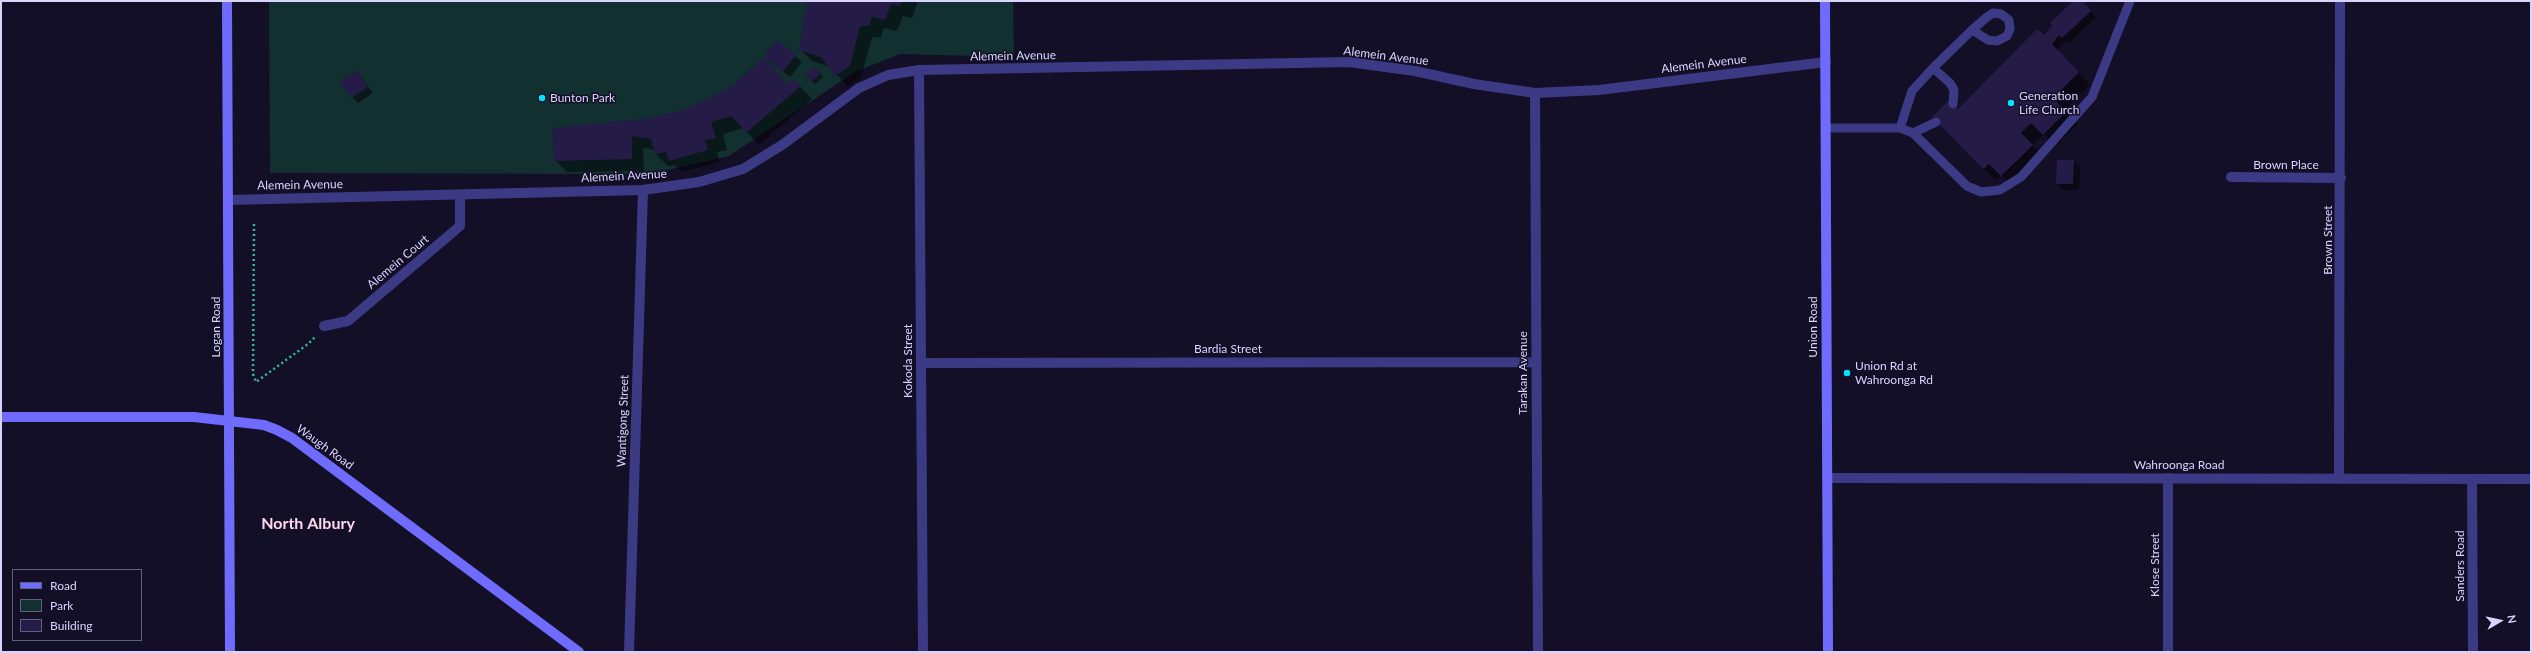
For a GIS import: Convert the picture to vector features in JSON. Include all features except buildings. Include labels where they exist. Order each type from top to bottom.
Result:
[{"type":"main road","name":"Logan Road","points":[[227,1],[230,652]]},
{"type":"main road","name":"Union Road","points":[[1824,1],[1826,62],[1828,652]]},
{"type":"main road","name":"Waugh Road","points":[[1,418],[194,417],[264,425],[292,438],[579,652]]},
{"type":"street","name":"Brown Street","points":[[2339,479],[2341,178],[2340,1]]},
{"type":"street","name":"Alemein Avenue","points":[[228,200],[643,190],[699,182],[743,169],[782,145],[859,88],[888,75],[919,70],[1348,62],[1415,71],[1474,84],[1535,93],[1599,90],[1826,62]]},
{"type":"street","name":"Kokoda Street","points":[[919,70],[923,652]]},
{"type":"street","name":"Tarakan Avenue","points":[[1535,93],[1535,362],[1538,652]]},
{"type":"street","name":"Brown Place","points":[[2231,177],[2341,178]]},
{"type":"street","name":"Wantigong Street","points":[[629,652],[643,190]]},
{"type":"street","name":"Alemein Court","points":[[324,326],[348,322],[460,226],[460,195]]},
{"type":"street","name":"Bardia Street","points":[[922,363],[1535,362]]},
{"type":"street","name":"Wahroonga Road","points":[[1827,478],[2531,479]]},
{"type":"street","name":"Klose Street","points":[[2168,478],[2168,652]]},
{"type":"street","name":"Sanders Road","points":[[2472,479],[2473,652]]},
{"type":"lane","points":[[1826,128],[1900,128],[1913,133],[1966,186],[1981,192],[2000,190],[2021,177],[2092,98],[2130,1]]},
{"type":"lane","points":[[1900,128],[1912,91],[1972,30]]},
{"type":"lane","points":[[1934,68],[1950,83],[1954,90],[1953,104]]},
{"type":"lane","points":[[1913,133],[1936,122]]},
{"type":"path","points":[[254,224],[253,374],[256,382],[308,344],[324,326]]},
{"type":"green space","name":"Bunton Park","points":[[269,1],[1013,1],[1014,57],[900,54],[855,72],[729,156],[650,174],[270,173]]},
{"type":"place","name":"Bunton Park","points":[[542,98]]},
{"type":"place","name":"Generation Life Church","points":[[2011,103]]},
{"type":"place","name":"Union Rd at Wahroonga Rd","points":[[1847,373]]},
{"type":"district","name":"North Albury","points":[[308,524]]}]
